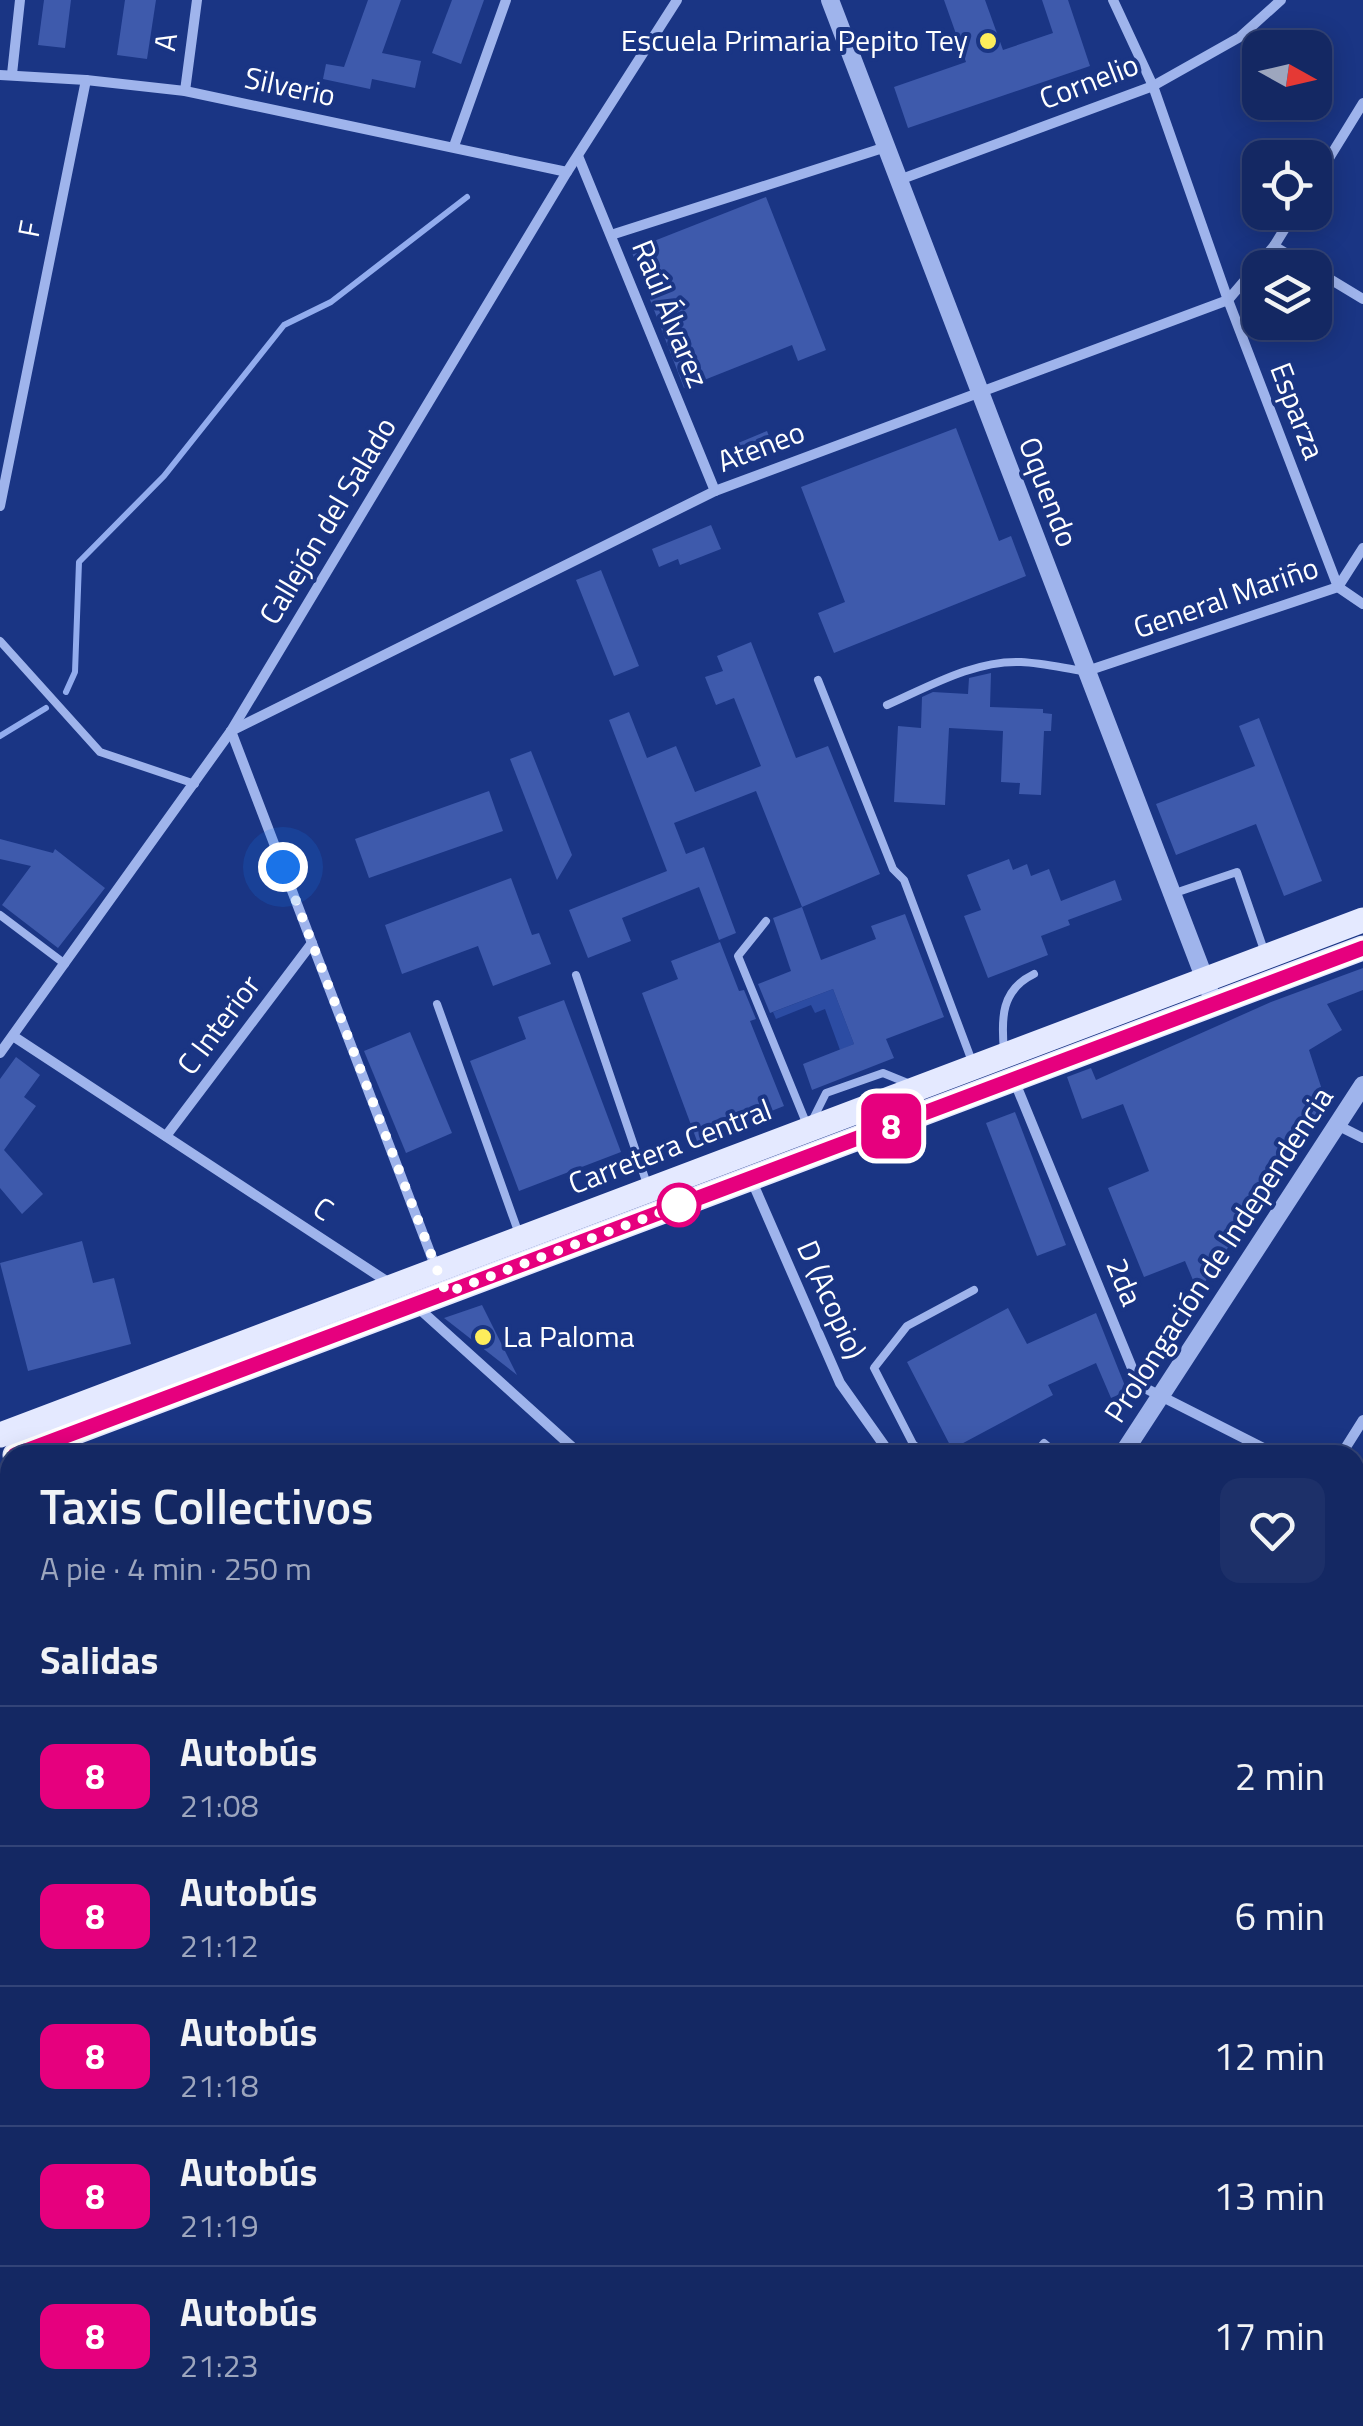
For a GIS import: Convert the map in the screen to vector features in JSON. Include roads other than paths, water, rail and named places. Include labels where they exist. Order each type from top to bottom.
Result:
[{"type":"main road","name":"Carretera Central","points":[[1210,992],[1266,956],[1363,920]]},
{"type":"main road","name":"Carretera Central","points":[[746,1166],[808,1130],[974,1066],[1009,1067],[1210,992],[1275,981],[1363,948]]},
{"type":"main road","name":"Carretera Central","points":[[16,1444],[394,1286],[441,1281],[746,1166],[983,1092],[1009,1067]]},
{"type":"main road","name":"Carretera Central","points":[[16,1444],[414,1305],[441,1281],[520,1238],[653,1202]]},
{"type":"street","points":[[6,75],[20,0]]},
{"type":"street","name":"A","points":[[185,91],[197,0]]},
{"type":"street","points":[[454,146],[506,0]]},
{"type":"street","name":"Callejón del Salado","points":[[0,1053],[231,731],[567,172],[678,0]]},
{"type":"street","name":"Oquendo","points":[[830,0],[1210,992]]},
{"type":"street","name":"Esparza","points":[[1113,0],[1153,86],[1228,300],[1338,588]]},
{"type":"street","name":"Cornelio","points":[[899,180],[1153,86],[1240,37],[1281,0]]},
{"type":"street","name":"Silverio","points":[[6,75],[185,91],[567,172]]},
{"type":"street","name":"F","points":[[0,506],[86,80]]},
{"type":"street","points":[[1332,154],[1363,104]]},
{"type":"street","points":[[610,235],[886,147]]},
{"type":"street","name":"Raúl Álvarez","points":[[578,156],[715,491]]},
{"type":"street","name":"Ateneo","points":[[231,731],[715,491],[1228,300],[1284,230]]},
{"type":"street","points":[[1274,246],[1281,250]]},
{"type":"street","points":[[1332,280],[1363,299]]},
{"type":"street","name":"General Mariño","points":[[1087,671],[1338,588],[1363,548]]},
{"type":"street","points":[[1338,588],[1363,604]]},
{"type":"street","points":[[231,731],[441,1281]]},
{"type":"street","name":"C Interior","points":[[166,1136],[312,944]]},
{"type":"street","name":"C","points":[[14,1036],[394,1286],[558,1445]]},
{"type":"street","name":"2da","points":[[1009,1067],[1140,1385],[1257,1445]]},
{"type":"street","name":"Prolongación de Independencia","points":[[1128,1445],[1363,1085]]},
{"type":"street","points":[[1336,1124],[1363,1138]]},
{"type":"street","name":"D (Acopio)","points":[[746,1166],[840,1384],[885,1445]]},
{"type":"street","points":[[1347,1445],[1363,1420]]},
{"type":"lane","points":[[0,641],[100,752],[196,784]]},
{"type":"lane","points":[[886,706],[958,673],[999,664],[1020,662],[1087,671]]},
{"type":"lane","points":[[818,680],[893,869],[904,880],[983,1092]]},
{"type":"lane","points":[[1172,894],[1237,872],[1275,981]]},
{"type":"lane","points":[[0,915],[65,964]]},
{"type":"lane","points":[[766,921],[738,956],[808,1130]]},
{"type":"lane","points":[[1009,1067],[1002,1033],[1007,1001],[1018,982],[1034,974]]},
{"type":"lane","points":[[576,975],[653,1202]]},
{"type":"lane","points":[[437,1004],[520,1238]]},
{"type":"lane","points":[[914,1445],[874,1368],[907,1326],[974,1290]]},
{"type":"waterway","points":[[66,692],[75,672],[79,562],[164,476],[284,325],[331,302],[467,197]]},
{"type":"waterway","points":[[0,736],[46,708]]},
{"type":"place","name":"Escuela Primaria Pepito Tey","points":[[988,41]]},
{"type":"place","name":"La Paloma","points":[[483,1337]]}]
